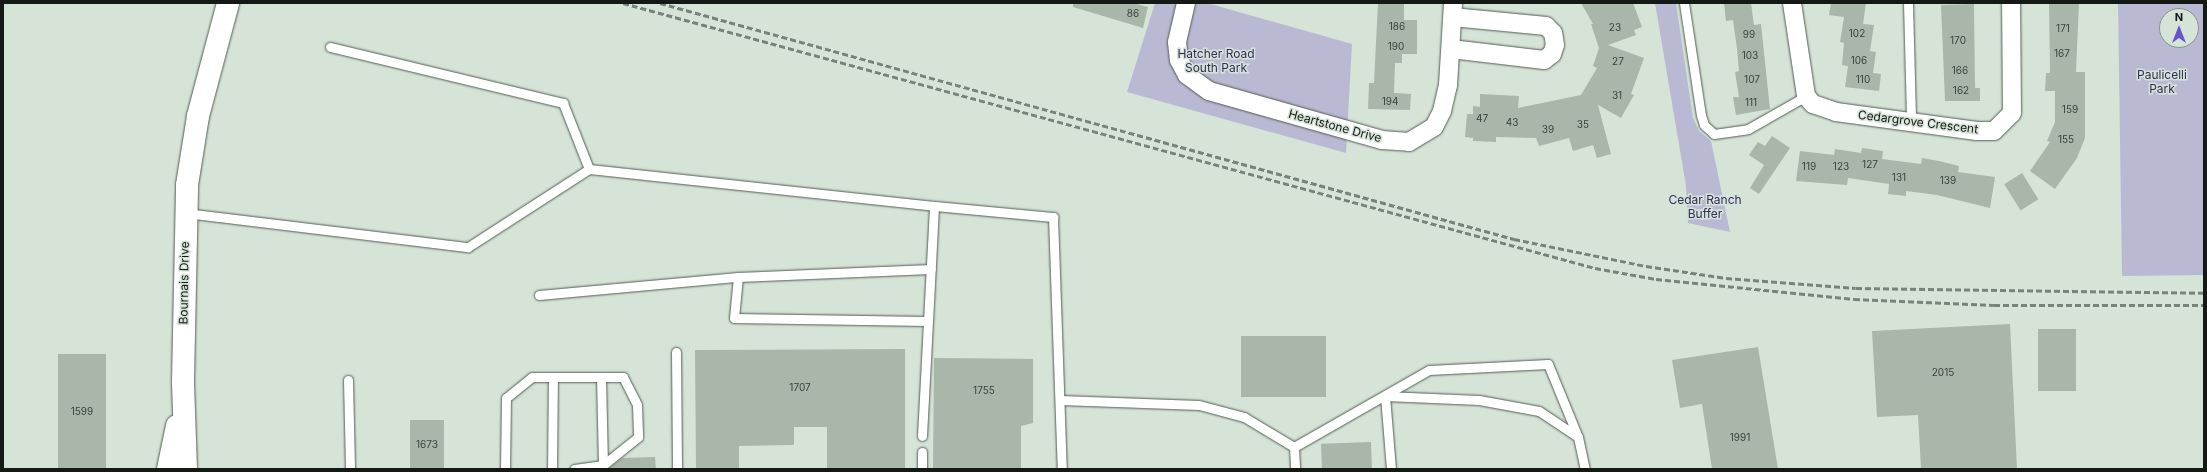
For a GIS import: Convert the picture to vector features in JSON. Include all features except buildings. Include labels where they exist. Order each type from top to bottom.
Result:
[{"type":"street","name":"Bournais Drive","points":[[183,381],[187,185],[198,116],[228,3]]},
{"type":"street","name":"Heartstone Drive","points":[[1186,3],[1176,42],[1179,60],[1187,75],[1209,91],[1382,140],[1409,142],[1434,127],[1447,92],[1453,10]]},
{"type":"street","points":[[1792,3],[1806,96]]},
{"type":"street","name":"Cedargrove Crescent","points":[[1806,96],[1823,109],[1983,131],[1994,131],[2009,119],[2011,3]]},
{"type":"street","points":[[1451,49],[1544,60],[1552,54],[1555,45],[1553,33],[1546,26],[1453,10]]},
{"type":"street","points":[[168,469],[183,381]]},
{"type":"street","points":[[183,381],[186,469]]},
{"type":"lane","points":[[1684,3],[1701,115],[1704,125],[1714,134],[1748,129],[1806,96]]},
{"type":"lane","points":[[1908,3],[1911,121]]},
{"type":"lane","points":[[330,47],[563,103],[589,169]]},
{"type":"lane","points":[[186,213],[468,247],[589,169],[934,206],[1053,217],[1062,469]]},
{"type":"lane","points":[[922,436],[926,320],[934,206]]},
{"type":"lane","points":[[539,295],[738,277],[930,269]]},
{"type":"lane","points":[[738,277],[734,318],[926,320]]},
{"type":"lane","points":[[676,352],[677,469]]},
{"type":"lane","points":[[1294,447],[1429,370],[1548,364],[1578,436],[1585,469]]},
{"type":"lane","points":[[505,469],[506,398],[532,377],[623,377],[637,406],[638,437],[603,465],[574,469]]},
{"type":"lane","points":[[552,469],[553,377]]},
{"type":"lane","points":[[601,377],[603,465]]},
{"type":"lane","points":[[348,380],[350,469]]},
{"type":"lane","points":[[1385,396],[1479,400],[1538,411],[1578,436]]},
{"type":"lane","points":[[1385,396],[1391,469]]},
{"type":"lane","points":[[1060,400],[1199,405],[1244,418],[1294,447]]},
{"type":"lane","points":[[1294,447],[1295,469]]},
{"type":"lane","points":[[922,452],[922,469]]},
{"type":"green space","name":"Hatcher Road South Park","points":[[1155,3],[1207,3],[1352,44],[1346,153],[1127,92]]},
{"type":"green space","name":"Cedar Ranch Buffer","points":[[1655,3],[1676,3],[1693,118],[1699,131],[1711,141],[1730,232],[1688,223],[1686,186]]},
{"type":"green space","name":"Paulicelli Park","points":[[2118,3],[2204,3],[2204,275],[2122,276]]},
{"type":"railway","points":[[623,3],[1595,268],[1656,279],[1854,299],[1994,305],[2204,305]]},
{"type":"railway","points":[[660,3],[1514,239],[1646,266],[1726,278],[1856,288],[2204,293]]}]
